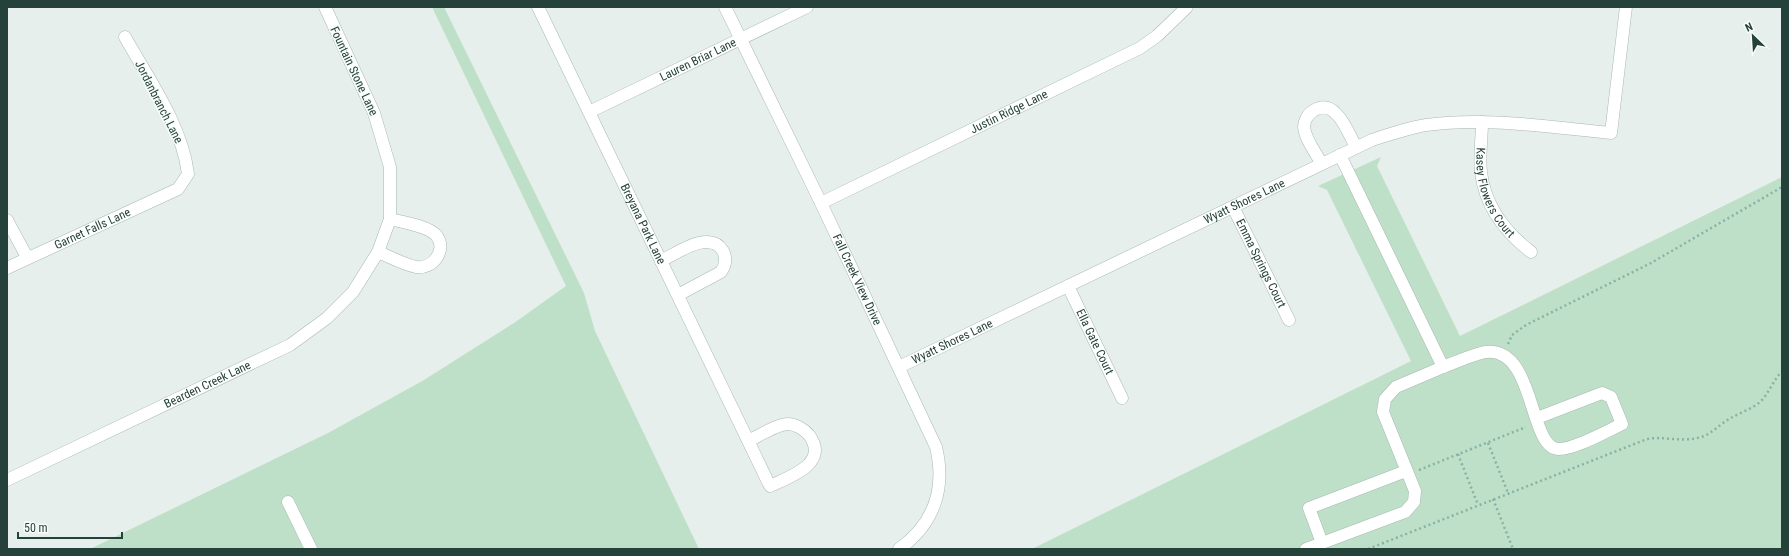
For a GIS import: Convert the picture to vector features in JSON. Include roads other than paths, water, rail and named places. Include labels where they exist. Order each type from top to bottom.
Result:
[{"type":"street","name":"Fountain Stone Lane","points":[[325,7],[374,113],[390,167],[390,219],[378,252]]},
{"type":"street","name":"Breyana Park Lane","points":[[538,7],[678,295],[748,441],[770,486],[808,466],[814,454],[814,448],[809,435],[799,427],[793,425],[781,426],[748,441]]},
{"type":"street","name":"Fall Creek View Drive","points":[[725,7],[821,203],[936,447],[941,476],[934,507],[917,536],[899,549]]},
{"type":"street","name":"Lauren Briar Lane","points":[[589,112],[807,7]]},
{"type":"street","name":"Justin Ridge Lane","points":[[821,203],[1121,58],[1157,36],[1187,7]]},
{"type":"street","name":"Wyatt Shores Lane","points":[[899,367],[1372,140],[1425,126],[1482,122],[1500,122],[1611,133],[1626,7]]},
{"type":"street","name":"Jordanbranch Lane","points":[[125,38],[168,114],[186,156],[188,174],[178,189]]},
{"type":"street","points":[[1321,164],[1304,127],[1309,115],[1319,108],[1331,110],[1337,113],[1356,148]]},
{"type":"street","name":"Kasey Flowers Court","points":[[1482,122],[1480,171],[1486,194],[1506,231],[1531,252]]},
{"type":"street","points":[[1340,155],[1443,368]]},
{"type":"street","name":"Garnet Falls Lane","points":[[7,268],[27,257],[178,189]]},
{"type":"street","name":"Emma Springs Court","points":[[1233,208],[1289,320]]},
{"type":"street","points":[[378,252],[416,267],[427,266],[437,259],[440,248],[436,235],[428,229],[390,219]]},
{"type":"street","points":[[7,220],[27,257]]},
{"type":"street","points":[[661,261],[704,241],[714,242],[722,251],[725,261],[721,272],[678,295]]},
{"type":"street","name":"Bearden Creek Lane","points":[[7,480],[290,346],[327,318],[353,292],[378,252]]},
{"type":"street","name":"Ella Gate Court","points":[[1068,286],[1122,398]]},
{"type":"street","points":[[1306,549],[1405,512],[1414,502],[1415,491],[1383,412],[1385,399],[1396,387],[1486,352],[1504,354],[1517,366],[1538,420],[1547,442],[1551,446],[1559,449],[1571,447],[1622,424],[1611,397],[1602,393],[1538,420]]},
{"type":"street","points":[[1322,543],[1309,508],[1407,473]]},
{"type":"street","points":[[288,502],[311,549]]}]
